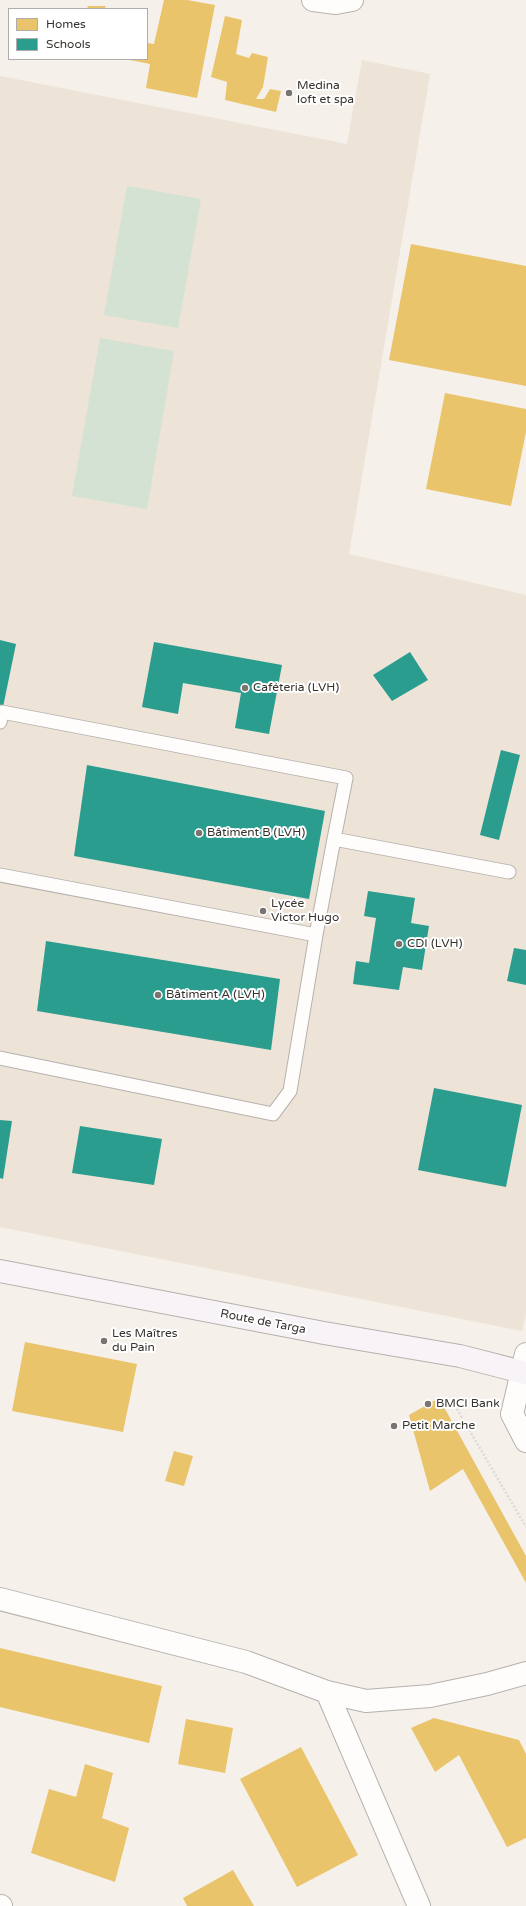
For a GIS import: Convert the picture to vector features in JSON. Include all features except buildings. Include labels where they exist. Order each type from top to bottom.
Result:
[{"type":"main road","name":"Route de Targa","points":[[0,1271],[324,1333],[525,1367]]},
{"type":"street","points":[[313,0],[336,3],[352,0]]},
{"type":"street","points":[[525,1367],[512,1414],[526,1441]]},
{"type":"street","points":[[0,1599],[246,1662],[327,1692],[366,1701],[430,1696],[487,1684],[526,1673]]},
{"type":"street","points":[[327,1692],[419,1906]]},
{"type":"lane","points":[[0,722],[2,712],[346,778],[316,935],[290,1091],[273,1114],[0,1058]]},
{"type":"lane","points":[[334,839],[509,872]]},
{"type":"lane","points":[[0,875],[316,935]]},
{"type":"path","points":[[457,1409],[526,1527]]},
{"type":"shaded area","name":"Lycée Victor Hugo","points":[[362,60],[430,74],[349,554],[526,595],[526,1313],[522,1331],[0,1227],[0,76],[347,144]]},
{"type":"green space","points":[[127,186],[201,199],[178,328],[104,315]]},
{"type":"green space","points":[[100,338],[174,351],[147,509],[72,496]]},
{"type":"place","name":"Medina loft et spa","points":[[289,93]]},
{"type":"place","name":"Caféteria (LVH)","points":[[245,688]]},
{"type":"place","name":"Bâtiment B (LVH)","points":[[199,833]]},
{"type":"place","name":"Lycée Victor Hugo","points":[[263,911]]},
{"type":"place","name":"CDI (LVH)","points":[[399,944]]},
{"type":"place","name":"Bâtiment A (LVH)","points":[[158,995]]},
{"type":"place","name":"Les Maîtres du Pain","points":[[104,1341]]},
{"type":"place","name":"BMCI Bank","points":[[428,1404]]},
{"type":"place","name":"Petit Marche","points":[[394,1426]]}]
